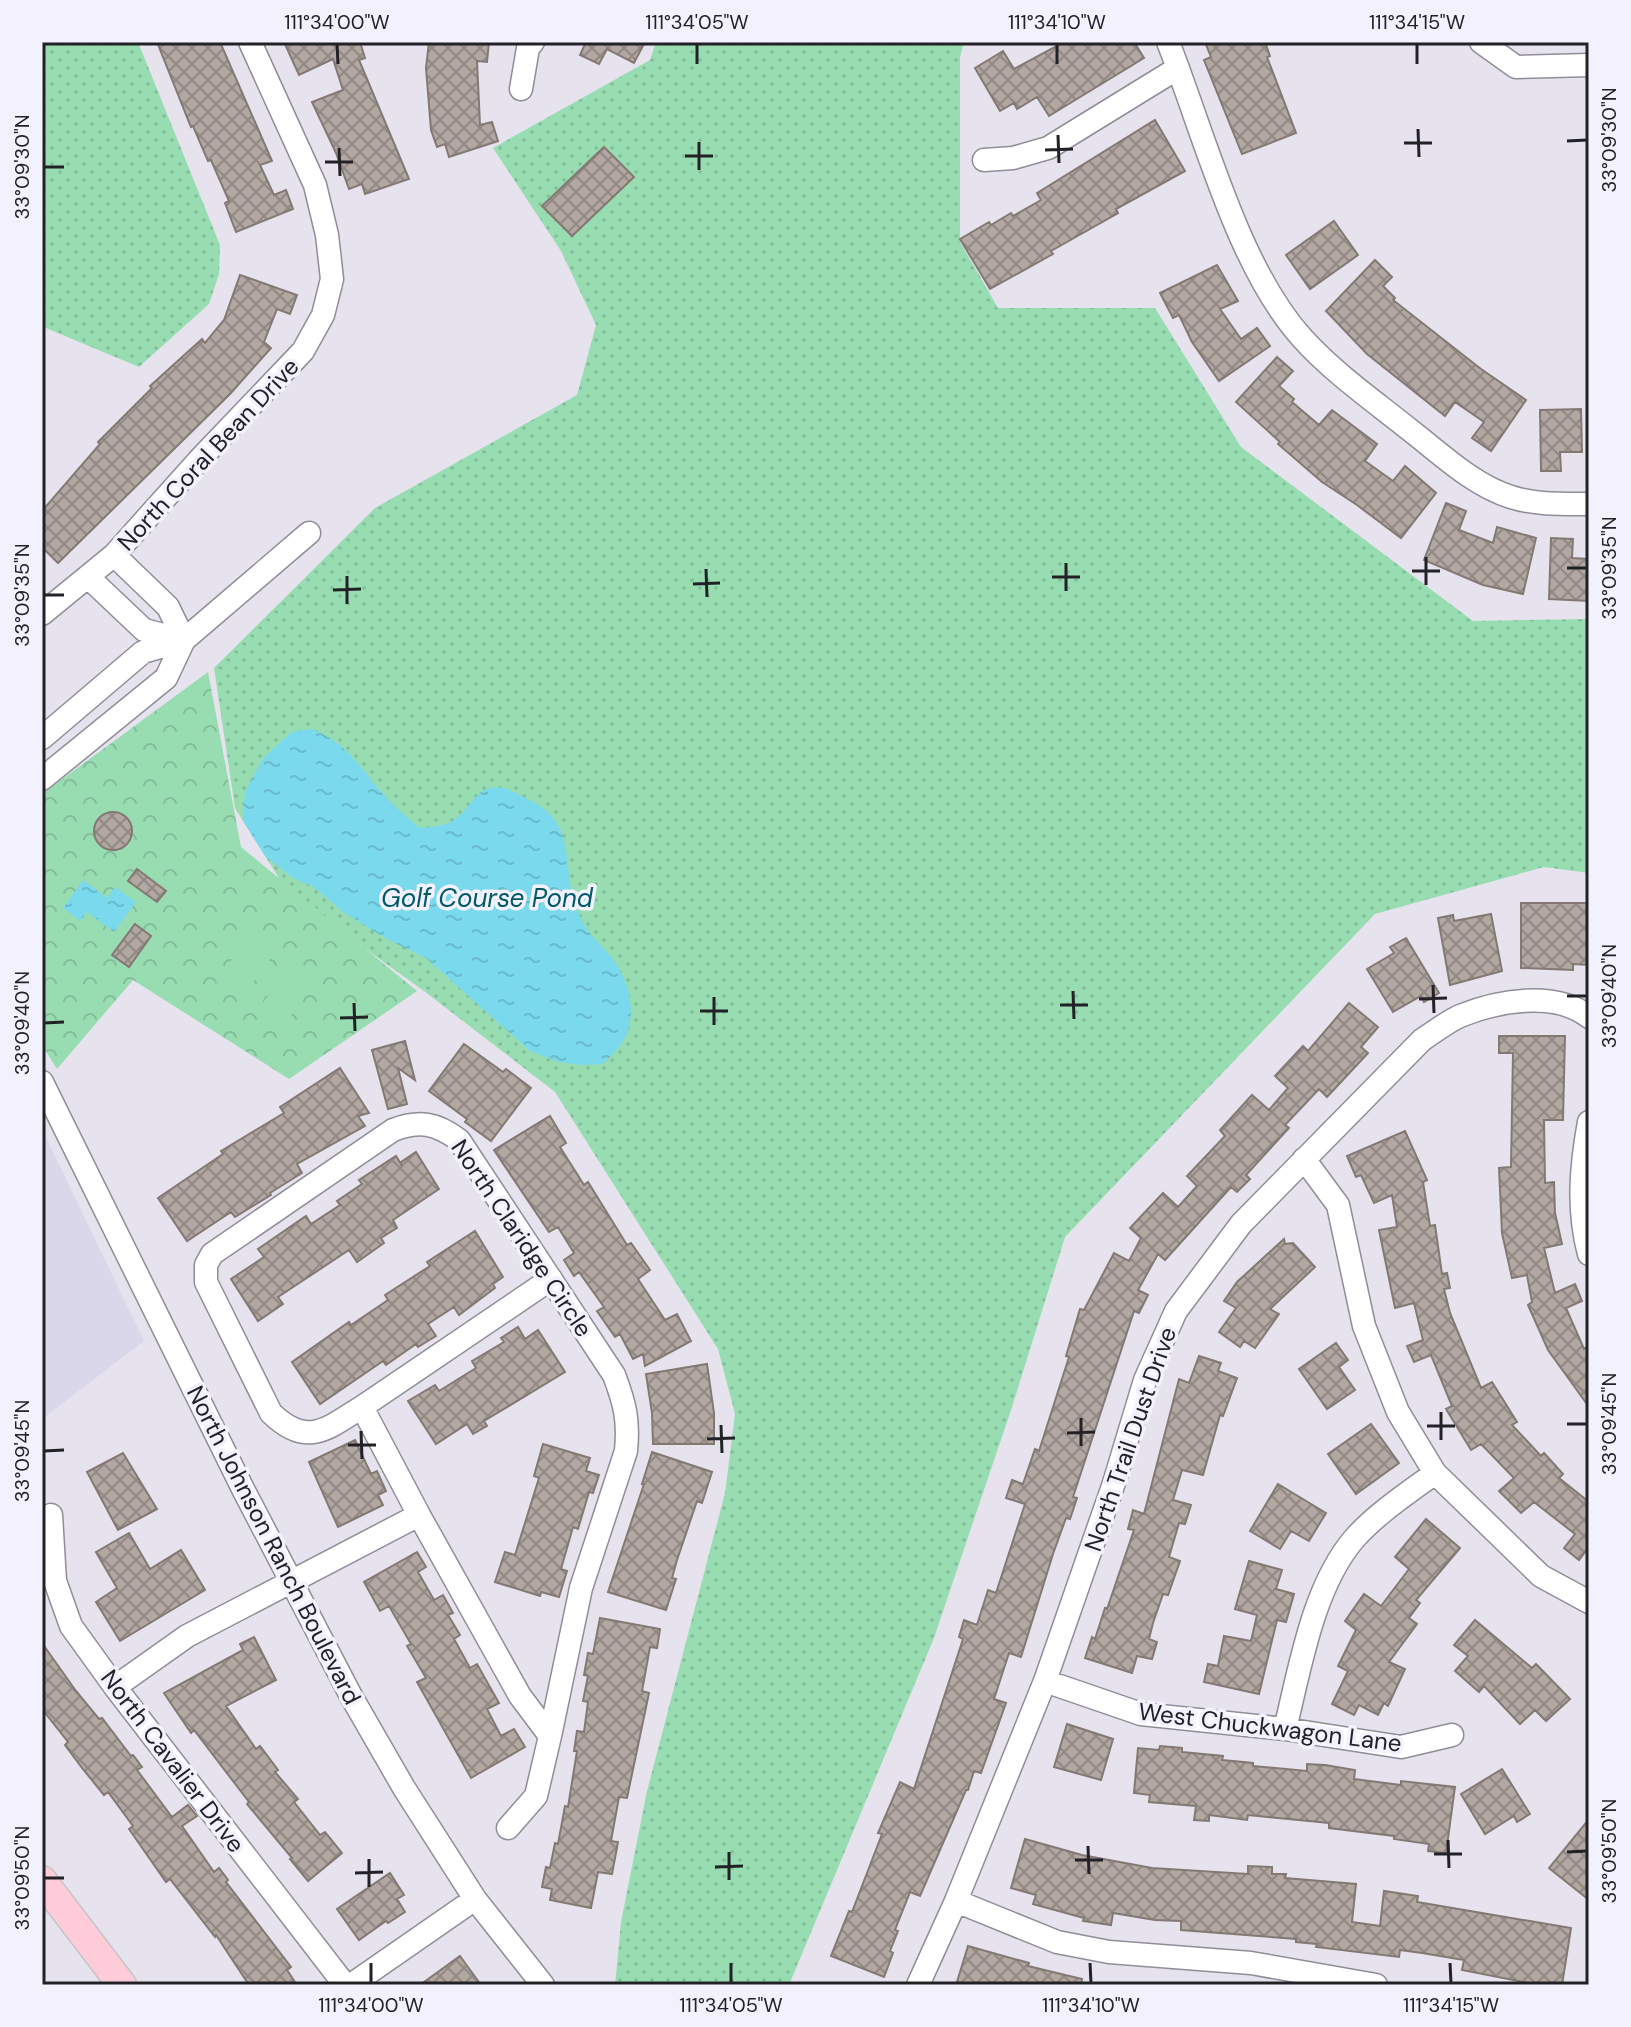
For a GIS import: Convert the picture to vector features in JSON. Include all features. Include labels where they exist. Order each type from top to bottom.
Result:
[{"type":"main road","points":[[42,1880],[122,1985]]},
{"type":"street","name":"North Coral Bean Drive","points":[[42,614],[114,555],[303,351],[323,315],[332,279],[327,235],[315,185],[250,42]]},
{"type":"street","points":[[521,89],[528,48],[533,42]]},
{"type":"street","points":[[1168,42],[1233,217],[1272,297],[1301,337],[1331,367],[1471,477],[1510,497],[1543,503],[1589,504]]},
{"type":"street","points":[[1482,44],[1516,67],[1589,65]]},
{"type":"street","points":[[984,160],[1013,158],[1048,148],[1178,68]]},
{"type":"street","points":[[42,779],[166,678],[184,640],[309,533]]},
{"type":"street","points":[[114,555],[168,607],[184,640]]},
{"type":"street","points":[[88,577],[144,630],[184,640]]},
{"type":"street","points":[[42,738],[143,652],[184,640]]},
{"type":"street","name":"North Trail Dust Drive","points":[[918,1985],[956,1901],[1045,1681],[1114,1483],[1145,1380],[1176,1311],[1241,1224],[1422,1040],[1458,1017],[1501,1003],[1543,1002],[1578,1009],[1589,1017]]},
{"type":"street","name":"North Johnson Ranch Boulevard","points":[[42,1082],[351,1696],[396,1775],[475,1899],[543,1985]]},
{"type":"street","name":"North Claridge Circle","points":[[362,1407],[325,1430],[308,1432],[286,1427],[271,1413],[206,1282],[206,1265],[212,1254],[393,1130],[428,1122],[459,1140],[614,1375],[626,1406],[626,1451],[581,1588],[536,1796],[508,1828]]},
{"type":"street","points":[[1589,1122],[1582,1163],[1580,1207],[1589,1254]]},
{"type":"street","points":[[1304,1159],[1338,1205],[1364,1326],[1398,1412],[1435,1473],[1541,1576],[1589,1602]]},
{"type":"street","points":[[550,1736],[520,1696],[362,1407],[551,1279]]},
{"type":"street","points":[[1285,1729],[1318,1603],[1334,1569],[1354,1539],[1435,1473]]},
{"type":"street","name":"North Cavalier Drive","points":[[51,1515],[55,1581],[71,1626],[115,1687],[348,1985],[475,1899]]},
{"type":"street","points":[[115,1687],[187,1636],[419,1515]]},
{"type":"street","name":"West Chuckwagon Lane","points":[[1045,1681],[1141,1714],[1285,1729],[1401,1747],[1452,1735]]},
{"type":"street","points":[[956,1901],[1057,1942],[1109,1952],[1251,1963],[1376,1985]]},
{"type":"shaded area","points":[[42,1129],[144,1341],[42,1419]]},
{"type":"green space","points":[[42,42],[138,42],[220,245],[219,274],[209,304],[139,367],[46,328],[42,322]]},
{"type":"green space","points":[[656,42],[964,42],[960,57],[960,242],[998,308],[1155,308],[1241,447],[1473,621],[1589,619],[1589,873],[1544,867],[1375,914],[1065,1237],[1012,1407],[934,1638],[789,1985],[615,1985],[621,1922],[647,1791],[725,1493],[735,1414],[718,1349],[555,1092],[424,991],[289,894],[235,808],[214,668],[375,508],[577,395],[596,325],[561,251],[493,148],[650,60]]},
{"type":"green space","points":[[208,672],[241,847],[417,991],[289,1079],[133,980],[57,1069],[42,1045],[42,794]]},
{"type":"green space","points":[[254,929],[279,947],[240,1000],[215,982]]},
{"type":"green space","points":[[295,959],[319,976],[281,1029],[256,1012]]},
{"type":"water","name":"Golf Course Pond","points":[[311,729],[341,746],[388,799],[420,828],[451,822],[483,791],[495,787],[526,798],[555,820],[566,847],[578,912],[621,972],[630,997],[630,1022],[626,1035],[618,1049],[603,1064],[559,1062],[530,1051],[426,958],[343,912],[314,887],[293,878],[265,856],[243,821],[245,792],[264,757],[292,732]]},
{"type":"water","points":[[83,880],[107,898],[115,887],[136,902],[114,932],[87,912],[80,921],[63,908]]},
{"type":"building","points":[[157,42],[220,42],[272,161],[260,165],[274,195],[286,190],[293,209],[236,232],[225,203],[229,201],[211,160],[208,161],[191,127]]},
{"type":"building","points":[[284,42],[360,42],[365,58],[359,60],[409,179],[365,194],[362,184],[349,189],[312,102],[343,90],[333,59],[299,75]]},
{"type":"building","points":[[429,42],[489,42],[487,62],[477,61],[480,125],[492,122],[498,141],[449,157],[445,144],[437,147],[431,130],[426,68]]},
{"type":"building","points":[[586,42],[645,42],[634,63],[607,49],[599,64],[580,55]]},
{"type":"building","points":[[1064,42],[1134,42],[1144,58],[1049,116],[1037,97],[1017,109],[1014,103],[1000,111],[975,68],[1003,51],[1014,69]]},
{"type":"building","points":[[1205,42],[1265,42],[1270,56],[1267,57],[1296,133],[1242,154],[1204,60],[1211,57]]},
{"type":"building","points":[[1155,120],[1185,171],[1116,209],[1118,213],[990,289],[960,239],[989,222],[991,225],[1011,213],[1013,216],[1041,200],[1037,193]]},
{"type":"building","points":[[604,147],[634,177],[572,236],[542,206]]},
{"type":"building","points":[[1334,221],[1358,255],[1310,289],[1286,255]]},
{"type":"building","points":[[1375,260],[1392,277],[1383,286],[1395,298],[1393,300],[1526,400],[1491,451],[1472,438],[1484,422],[1455,402],[1445,416],[1367,354],[1326,311]]},
{"type":"building","points":[[1217,265],[1238,301],[1220,309],[1241,339],[1257,328],[1270,346],[1219,381],[1192,342],[1179,315],[1173,318],[1160,293]]},
{"type":"building","points":[[240,275],[297,295],[290,314],[277,309],[264,342],[271,348],[230,394],[58,563],[42,547],[42,511],[100,444],[98,442],[152,388],[150,386],[202,339],[205,343],[224,320]]},
{"type":"building","points":[[1277,357],[1293,371],[1279,386],[1294,399],[1292,402],[1319,425],[1332,410],[1377,444],[1365,461],[1393,481],[1405,466],[1436,493],[1401,538],[1322,482],[1236,402]]},
{"type":"building","points":[[1581,409],[1582,452],[1560,452],[1561,471],[1541,471],[1540,410]]},
{"type":"building","points":[[1446,503],[1466,511],[1459,530],[1493,543],[1497,527],[1536,538],[1523,594],[1483,585],[1424,560]]},
{"type":"building","points":[[1551,538],[1573,539],[1572,558],[1589,559],[1589,601],[1549,599]]},
{"type":"building","points":[[113,812],[126,818],[132,831],[126,844],[113,850],[100,844],[94,831],[100,818]]},
{"type":"building","points":[[137,869],[166,891],[157,902],[128,881]]},
{"type":"building","points":[[1521,903],[1589,903],[1589,965],[1573,964],[1573,970],[1521,968]]},
{"type":"building","points":[[1491,914],[1502,971],[1450,985],[1438,918],[1453,915],[1454,921]]},
{"type":"building","points":[[135,924],[151,936],[129,967],[112,955]]},
{"type":"building","points":[[1406,938],[1439,993],[1424,1002],[1421,996],[1393,1012],[1367,969],[1394,953],[1390,947]]},
{"type":"building","points":[[1349,1003],[1378,1027],[1361,1047],[1368,1053],[1327,1097],[1319,1089],[1285,1125],[1289,1128],[1246,1175],[1250,1179],[1237,1192],[1231,1187],[1165,1260],[1158,1254],[1138,1290],[1148,1295],[1139,1313],[1134,1311],[1073,1497],[1077,1498],[1053,1554],[1021,1657],[1009,1653],[994,1699],[1006,1703],[981,1773],[974,1771],[920,1896],[910,1892],[895,1930],[898,1931],[890,1951],[893,1953],[884,1977],[831,1956],[849,1911],[852,1912],[882,1834],[878,1833],[900,1782],[914,1789],[963,1639],[959,1637],[964,1620],[977,1625],[988,1590],[996,1593],[1025,1504],[1006,1498],[1012,1480],[1023,1484],[1035,1449],[1039,1451],[1069,1357],[1066,1356],[1080,1309],[1084,1310],[1114,1253],[1129,1261],[1141,1238],[1130,1228],[1163,1193],[1178,1207],[1197,1186],[1187,1176],[1225,1136],[1220,1130],[1252,1095],[1269,1110],[1288,1088],[1275,1076],[1303,1046],[1308,1051]]},
{"type":"building","points":[[1499,1036],[1565,1036],[1563,1120],[1544,1120],[1545,1183],[1554,1182],[1555,1213],[1562,1244],[1544,1248],[1555,1293],[1575,1284],[1582,1301],[1566,1308],[1584,1349],[1589,1345],[1589,1407],[1548,1350],[1528,1305],[1532,1302],[1527,1275],[1512,1278],[1502,1233],[1499,1168],[1511,1167],[1513,1053],[1499,1053]]},
{"type":"building","points":[[405,1041],[415,1080],[398,1068],[407,1104],[388,1109],[372,1050]]},
{"type":"building","points":[[464,1044],[531,1088],[491,1141],[429,1091]]},
{"type":"building","points":[[340,1068],[369,1113],[358,1116],[365,1126],[297,1164],[302,1173],[271,1195],[235,1217],[231,1212],[187,1241],[158,1198],[223,1154],[221,1151],[284,1113],[280,1107]]},
{"type":"building","points":[[550,1116],[566,1143],[560,1147],[584,1185],[588,1182],[627,1245],[631,1243],[650,1270],[638,1279],[665,1320],[677,1314],[691,1341],[645,1366],[643,1354],[633,1359],[620,1334],[615,1337],[597,1311],[604,1307],[579,1272],[574,1276],[564,1260],[574,1253],[558,1227],[549,1232],[494,1150]]},
{"type":"building","points":[[1405,1131],[1427,1180],[1423,1182],[1430,1226],[1435,1225],[1442,1274],[1447,1273],[1450,1288],[1444,1289],[1450,1313],[1481,1388],[1492,1382],[1517,1422],[1512,1425],[1563,1474],[1559,1478],[1589,1502],[1589,1547],[1579,1560],[1564,1548],[1575,1534],[1534,1502],[1521,1513],[1499,1491],[1514,1478],[1481,1444],[1471,1450],[1446,1409],[1452,1406],[1431,1355],[1414,1362],[1407,1346],[1423,1340],[1414,1303],[1395,1308],[1379,1230],[1397,1227],[1392,1195],[1374,1203],[1361,1175],[1356,1177],[1347,1156]]},
{"type":"building","points":[[416,1152],[439,1189],[393,1220],[397,1228],[381,1238],[384,1243],[357,1262],[349,1250],[278,1297],[283,1304],[258,1321],[231,1279],[264,1257],[258,1249],[306,1216],[311,1224],[340,1205],[337,1201],[362,1184],[359,1180],[396,1156],[401,1164]]},
{"type":"building","points":[[475,1231],[503,1277],[493,1284],[495,1288],[459,1315],[454,1307],[428,1324],[436,1336],[418,1347],[416,1344],[386,1365],[383,1361],[320,1404],[292,1362],[349,1322],[351,1325],[388,1300],[385,1295],[430,1266],[427,1262]]},
{"type":"building","points":[[1284,1239],[1285,1244],[1293,1243],[1315,1267],[1270,1309],[1279,1314],[1255,1348],[1244,1341],[1240,1347],[1219,1332],[1236,1308],[1224,1301],[1237,1282]]},
{"type":"building","points":[[518,1327],[525,1339],[538,1330],[565,1372],[484,1421],[487,1426],[473,1434],[467,1424],[436,1444],[408,1401],[435,1385],[439,1391],[476,1368],[472,1361],[504,1342],[501,1338]]},
{"type":"building","points":[[1336,1343],[1348,1360],[1339,1367],[1355,1390],[1327,1409],[1299,1369]]},
{"type":"building","points":[[1199,1356],[1221,1363],[1218,1371],[1237,1378],[1223,1416],[1220,1415],[1203,1475],[1182,1470],[1173,1500],[1191,1505],[1185,1524],[1179,1523],[1169,1557],[1180,1561],[1168,1595],[1163,1594],[1153,1623],[1149,1639],[1157,1642],[1152,1659],[1137,1656],[1132,1673],[1085,1658],[1107,1609],[1134,1530],[1128,1529],[1133,1510],[1144,1514],[1179,1379],[1189,1383]]},
{"type":"building","points":[[707,1364],[714,1413],[714,1444],[653,1444],[646,1374]]},
{"type":"building","points":[[1371,1424],[1399,1463],[1356,1494],[1328,1454]]},
{"type":"building","points":[[355,1440],[371,1474],[377,1471],[386,1491],[378,1495],[383,1505],[338,1527],[309,1462]]},
{"type":"building","points":[[543,1444],[590,1458],[586,1471],[599,1475],[593,1493],[589,1492],[578,1529],[573,1527],[561,1569],[567,1571],[559,1597],[541,1592],[540,1596],[495,1582],[505,1552],[515,1555],[539,1478],[534,1476]]},
{"type":"building","points":[[652,1452],[712,1472],[702,1503],[697,1501],[677,1560],[672,1578],[676,1579],[666,1610],[608,1592]]},
{"type":"building","points":[[123,1453],[157,1509],[118,1530],[87,1472]]},
{"type":"building","points":[[1278,1484],[1326,1513],[1309,1541],[1291,1531],[1280,1549],[1250,1531]]},
{"type":"building","points":[[1426,1519],[1460,1548],[1416,1600],[1420,1603],[1409,1618],[1417,1624],[1389,1662],[1405,1669],[1388,1706],[1384,1703],[1378,1715],[1359,1705],[1354,1715],[1332,1704],[1348,1671],[1338,1666],[1356,1630],[1345,1621],[1364,1594],[1381,1606],[1409,1569],[1395,1557]]},
{"type":"building","points":[[129,1533],[150,1569],[181,1550],[205,1590],[120,1641],[96,1602],[117,1588],[96,1552]]},
{"type":"building","points":[[417,1552],[426,1567],[418,1572],[434,1600],[443,1595],[453,1613],[448,1615],[460,1635],[454,1639],[470,1668],[477,1664],[499,1703],[487,1709],[501,1736],[514,1729],[525,1747],[471,1778],[417,1682],[426,1678],[407,1646],[411,1644],[389,1606],[380,1611],[364,1582]]},
{"type":"building","points":[[1249,1561],[1282,1570],[1276,1589],[1294,1594],[1286,1622],[1277,1620],[1259,1694],[1204,1682],[1208,1664],[1218,1666],[1224,1636],[1251,1641],[1257,1615],[1235,1609]]},
{"type":"building","points":[[600,1618],[660,1629],[657,1648],[650,1647],[642,1691],[649,1693],[627,1798],[619,1797],[611,1841],[618,1842],[612,1874],[598,1872],[591,1908],[550,1900],[552,1889],[542,1887],[546,1867],[550,1868],[555,1843],[558,1844],[565,1806],[568,1807],[577,1731],[584,1732],[588,1702],[583,1701],[588,1676],[584,1675],[588,1653],[593,1654]]},
{"type":"building","points":[[1475,1620],[1532,1668],[1536,1664],[1570,1699],[1546,1721],[1535,1710],[1520,1724],[1484,1686],[1479,1692],[1455,1671],[1468,1656],[1454,1645]]},
{"type":"building","points":[[254,1637],[276,1680],[226,1706],[256,1749],[260,1746],[278,1770],[275,1772],[298,1799],[294,1802],[320,1835],[325,1832],[342,1853],[308,1881],[194,1730],[191,1733],[164,1693],[243,1650],[240,1644]]},
{"type":"building","points":[[42,1643],[76,1691],[142,1767],[137,1770],[172,1817],[188,1805],[197,1816],[182,1826],[214,1872],[219,1868],[228,1880],[226,1882],[291,1967],[287,1970],[297,1985],[249,1985],[216,1935],[170,1879],[166,1882],[129,1829],[133,1826],[108,1792],[104,1795],[82,1768],[65,1745],[68,1742],[42,1709]]},
{"type":"building","points":[[1067,1724],[1113,1739],[1101,1780],[1054,1767]]},
{"type":"building","points":[[1160,1746],[1182,1748],[1182,1752],[1223,1756],[1222,1760],[1253,1763],[1253,1766],[1307,1771],[1307,1764],[1325,1765],[1355,1770],[1354,1779],[1455,1787],[1446,1853],[1428,1851],[1429,1844],[1394,1839],[1394,1836],[1329,1828],[1329,1823],[1248,1815],[1247,1820],[1209,1815],[1209,1821],[1194,1820],[1196,1806],[1149,1802],[1150,1795],[1134,1793],[1138,1748],[1159,1750]]},
{"type":"building","points":[[1502,1769],[1530,1814],[1517,1822],[1514,1816],[1485,1834],[1461,1794]]},
{"type":"building","points":[[1589,1819],[1589,1900],[1549,1868]]},
{"type":"building","points":[[1025,1839],[1082,1855],[1152,1868],[1248,1874],[1248,1866],[1272,1867],[1272,1874],[1286,1874],[1285,1878],[1356,1884],[1352,1922],[1380,1926],[1384,1891],[1418,1896],[1417,1902],[1571,1928],[1562,1985],[1539,1985],[1462,1970],[1464,1960],[1400,1950],[1399,1957],[1316,1947],[1317,1944],[1296,1942],[1296,1939],[1181,1930],[1181,1921],[1113,1913],[1111,1925],[1083,1921],[1084,1918],[1033,1904],[1036,1895],[1011,1888]]},
{"type":"building","points":[[390,1873],[404,1895],[397,1899],[405,1912],[359,1940],[337,1909]]},
{"type":"building","points":[[968,1946],[1029,1963],[1028,1966],[1082,1979],[1081,1985],[956,1985]]},
{"type":"building","points":[[460,1956],[481,1985],[420,1985]]}]
